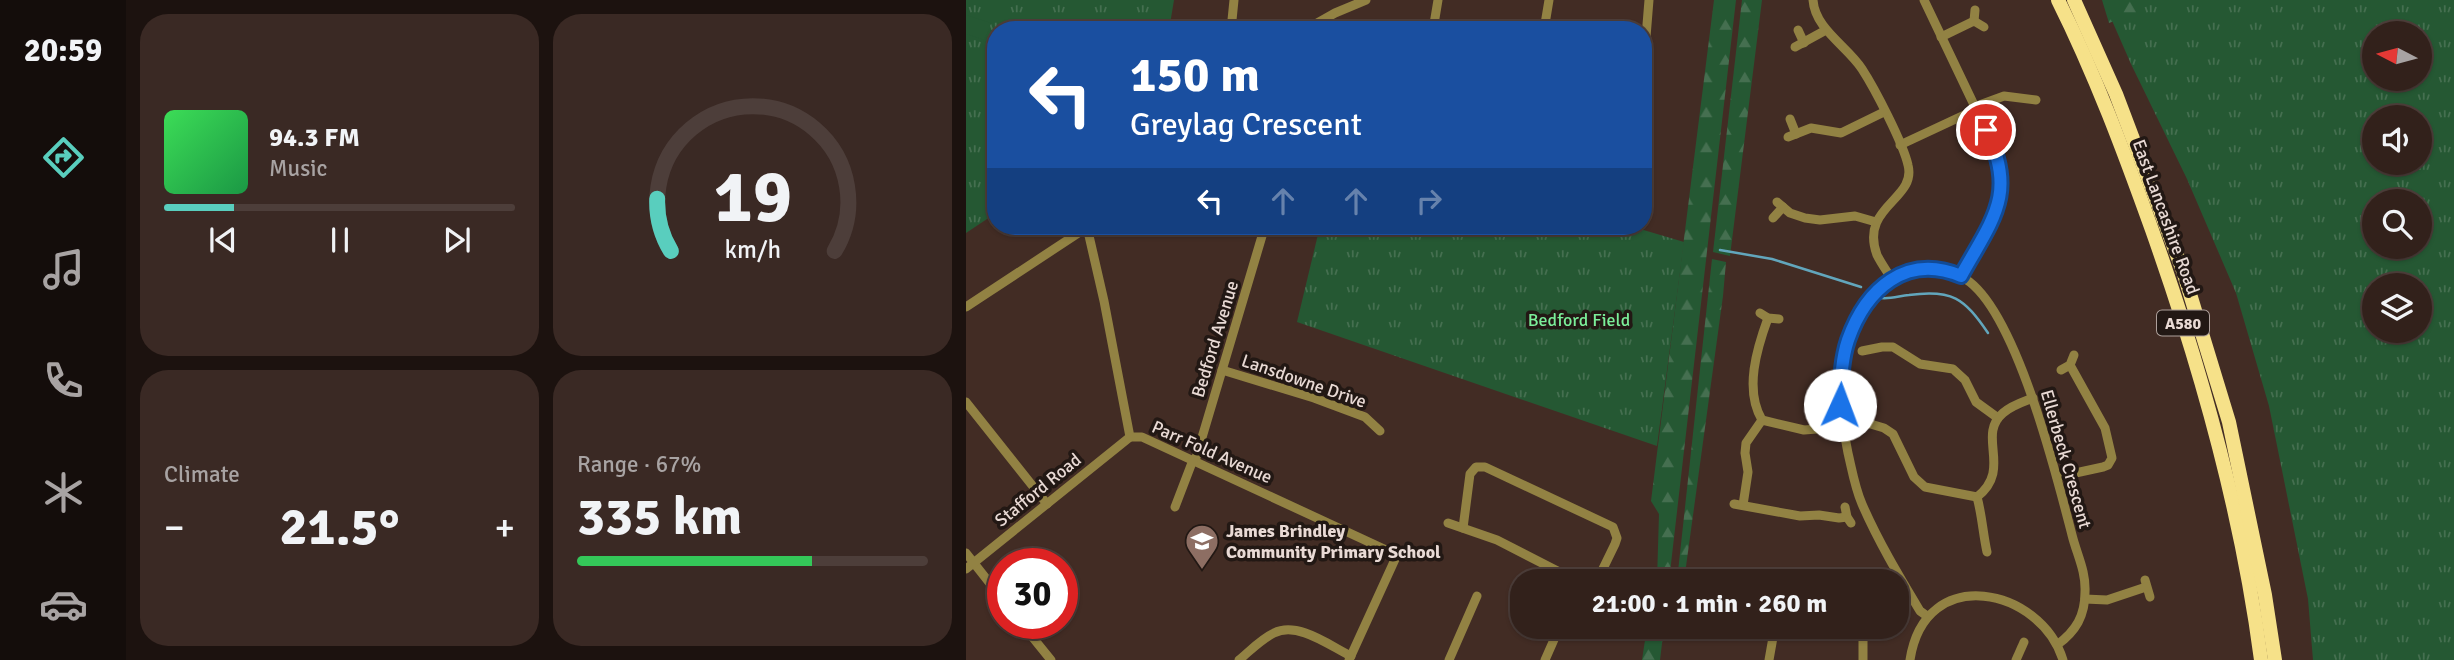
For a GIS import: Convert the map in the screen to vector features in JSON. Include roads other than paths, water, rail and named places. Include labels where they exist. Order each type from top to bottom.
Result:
[{"type":"highway","name":"East Lancashire Road","points":[[2058,0],[2117,136],[2174,291],[2210,410],[2238,536],[2261,660]]},
{"type":"highway","name":"East Lancashire Road","points":[[2074,0],[2151,182],[2191,296],[2229,422],[2265,595],[2275,660]]},
{"type":"street","points":[[1232,21],[1234,0]]},
{"type":"street","points":[[1321,21],[1366,0]]},
{"type":"street","points":[[1434,21],[1438,0]]},
{"type":"street","points":[[1546,21],[1549,0]]},
{"type":"street","points":[[1647,21],[1649,0]]},
{"type":"street","points":[[1813,0],[1818,17],[1826,30],[1863,70],[1909,167],[1908,180],[1902,192],[1886,207],[1876,222],[1878,256],[1891,278]]},
{"type":"street","points":[[1924,0],[1996,151],[2002,184],[1996,210],[1961,276],[1944,270],[1922,268],[1891,278],[1872,297],[1849,340],[1842,365],[1840,387],[1843,427],[1861,501],[1883,547],[1920,611],[1927,616]]},
{"type":"street","points":[[1973,21],[1975,10]]},
{"type":"street","points":[[1941,37],[1973,21]]},
{"type":"street","points":[[1973,21],[1984,27]]},
{"type":"street","points":[[1798,30],[1800,45],[1826,30]]},
{"type":"street","points":[[1900,145],[1998,97],[2023,94],[2036,100]]},
{"type":"street","points":[[1790,119],[1792,136],[1811,128],[1841,133],[1884,112]]},
{"type":"street","points":[[1773,218],[1780,204],[1798,216],[1812,220],[1855,216],[1876,222]]},
{"type":"street","points":[[966,307],[1074,235]]},
{"type":"street","name":"Parr Fold Avenue","points":[[1090,235],[1130,437],[1142,437],[1397,555],[1350,658]]},
{"type":"street","name":"Bedford Avenue","points":[[1175,508],[1194,460],[1262,235]]},
{"type":"street","name":"Ellerbeck Crescent","points":[[1961,276],[1975,286],[1992,307],[2033,398],[2082,564],[2085,599],[2080,621],[2057,645]]},
{"type":"street","points":[[1762,420],[1754,404],[1753,383],[1764,315],[1779,319]]},
{"type":"street","points":[[1866,347],[1893,347],[1920,365],[1948,367],[1958,372],[1976,402],[1998,418]]},
{"type":"street","points":[[2061,370],[2070,365],[2074,355]]},
{"type":"street","points":[[2057,477],[2103,467],[2108,465],[2112,458],[2105,428],[2070,365]]},
{"type":"street","name":"Lansdowne Drive","points":[[1222,370],[1314,398],[1365,417],[1377,425]]},
{"type":"street","points":[[1977,497],[1989,485],[1995,468],[1992,434],[1998,418],[2008,409],[2033,398]]},
{"type":"street","points":[[966,402],[1047,503]]},
{"type":"street","points":[[1762,420],[1804,430],[1843,427]]},
{"type":"street","points":[[1762,420],[1748,439],[1745,448],[1748,472],[1739,504],[1800,516],[1819,515],[1839,519],[1848,515]]},
{"type":"street","points":[[1857,420],[1870,429],[1884,428],[1893,434],[1914,477],[1925,487],[1977,497]]},
{"type":"street","name":"Stafford Road","points":[[970,566],[1130,437]]},
{"type":"street","points":[[1463,528],[1470,474],[1475,467],[1485,467],[1613,527],[1616,532],[1615,544],[1603,569]]},
{"type":"street","points":[[1977,497],[1983,517],[1987,552]]},
{"type":"street","points":[[1448,523],[1497,540],[1554,569]]},
{"type":"street","points":[[1973,541],[1984,539]]},
{"type":"street","points":[[966,554],[970,566],[987,584]]},
{"type":"street","points":[[2085,599],[2114,598],[2146,584],[2150,597]]},
{"type":"street","points":[[1449,660],[1477,596]]},
{"type":"street","points":[[1910,660],[1914,640],[1927,616],[1936,608],[1959,597],[1970,596],[1992,599],[2027,613],[2057,645],[2063,660]]},
{"type":"street","points":[[1239,660],[1266,637],[1286,629],[1300,631],[1350,658]]},
{"type":"street","points":[[1034,639],[1051,660]]},
{"type":"street","points":[[1545,660],[1554,639]]},
{"type":"street","points":[[1769,660],[1773,639]]},
{"type":"street","points":[[1863,639],[1863,660]]},
{"type":"street","points":[[2016,660],[2024,642]]},
{"type":"waterway","points":[[1720,250],[1772,259],[1861,287]]},
{"type":"waterway","points":[[1881,298],[1924,293],[1947,295],[1972,311],[1988,333]]},
{"type":"place","name":"James Brindley Community Primary School","points":[[1202,571]]},
{"type":"park label","name":"Bedford Field","points":[[1579,320]]}]
